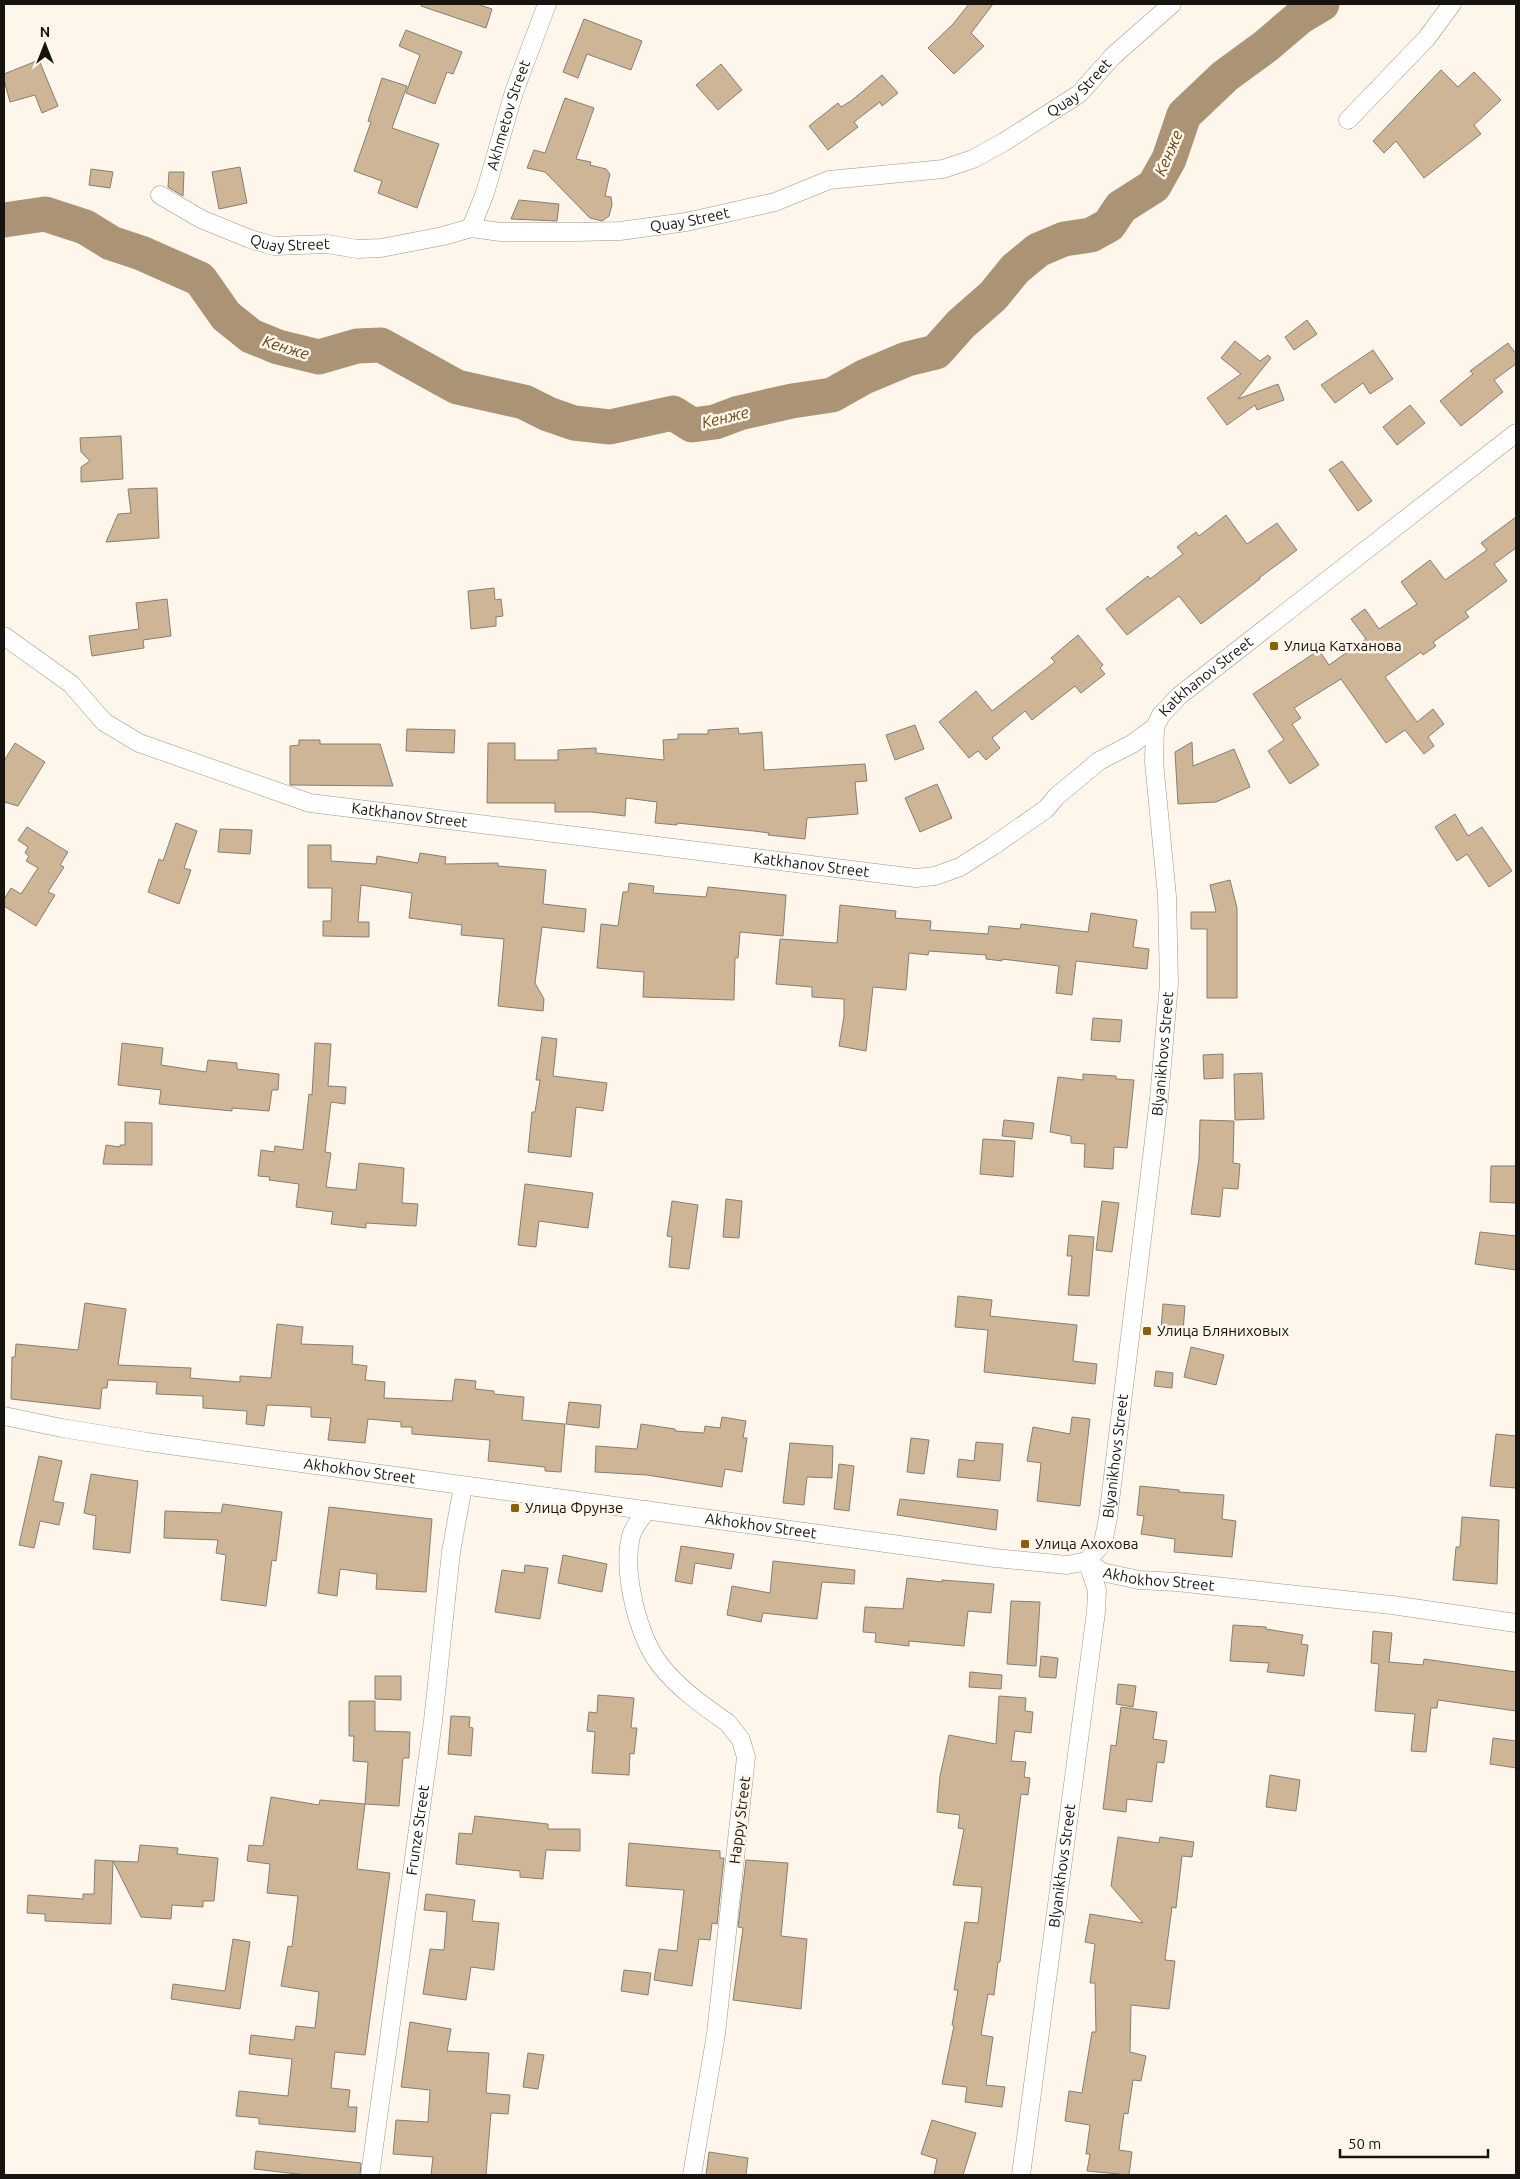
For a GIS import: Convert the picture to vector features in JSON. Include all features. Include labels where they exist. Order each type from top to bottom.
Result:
[{"type":"street","name":"Akhmetov Street","points":[[471,228],[485,194],[514,92],[547,4]]},
{"type":"street","name":"Quay Street","points":[[160,195],[200,219],[250,239],[274,246],[327,244],[357,249],[381,248],[443,236],[471,228],[501,232],[576,232],[658,227],[775,202],[836,179],[930,171],[950,167],[973,159],[1004,142],[1079,94],[1113,56],[1172,4]]},
{"type":"street","points":[[1348,120],[1426,39],[1452,4]]},
{"type":"street","name":"Katkhanov Street","points":[[4,636],[71,684],[104,722],[139,743],[310,803],[916,878],[936,876],[970,861],[1046,809],[1057,796],[1099,761],[1132,744],[1155,727],[1161,715],[1180,696],[1516,433]]},
{"type":"street","name":"Blyanikhovs Street","points":[[1021,2175],[1096,1612],[1097,1590],[1088,1561],[1102,1543],[1108,1518],[1144,1229],[1165,1040],[1169,983],[1167,896],[1154,762],[1155,727]]},
{"type":"street","name":"Akhokhov Street","points":[[4,1416],[62,1428],[138,1440],[995,1558],[1067,1565],[1088,1561],[1107,1574],[1139,1580],[1177,1582],[1392,1605],[1516,1623]]},
{"type":"street","name":"Frunze Street","points":[[370,2175],[433,1721],[451,1552],[463,1486]]},
{"type":"street","name":"Happy Street","points":[[647,1510],[632,1534],[628,1552],[635,1606],[645,1638],[652,1652],[669,1676],[728,1723],[741,1740],[746,1757],[716,2034],[692,2175]]},
{"type":"building","points":[[422,4],[477,4],[492,9],[486,28],[421,6]]},
{"type":"building","points":[[969,4],[993,4],[971,33],[984,46],[954,74],[928,48],[953,24]]},
{"type":"building","points":[[584,19],[642,41],[631,70],[587,54],[578,78],[563,72]]},
{"type":"building","points":[[406,30],[462,52],[453,74],[447,72],[435,104],[406,93],[420,55],[399,46]]},
{"type":"building","points":[[39,60],[58,106],[42,113],[35,95],[10,102],[4,80],[4,74]]},
{"type":"building","points":[[721,64],[742,90],[718,110],[696,85]]},
{"type":"building","points":[[1441,70],[1458,87],[1474,72],[1501,100],[1474,125],[1481,134],[1424,178],[1396,141],[1384,153],[1373,141]]},
{"type":"building","points":[[882,75],[898,93],[882,106],[880,102],[854,122],[858,127],[828,150],[809,126],[838,103],[841,107],[851,101]]},
{"type":"building","points":[[382,78],[407,86],[392,128],[439,144],[417,208],[378,193],[382,181],[354,171],[371,122],[368,121]]},
{"type":"building","points":[[565,98],[594,108],[576,159],[591,162],[590,165],[606,169],[610,174],[605,196],[611,197],[612,205],[609,216],[602,221],[590,218],[545,172],[527,168],[534,150],[545,153]]},
{"type":"building","points":[[240,167],[247,203],[219,209],[212,172]]},
{"type":"building","points":[[91,169],[113,172],[110,188],[89,185]]},
{"type":"building","points":[[169,172],[184,172],[183,196],[168,187]]},
{"type":"building","points":[[519,200],[559,204],[557,221],[511,219]]},
{"type":"building","points":[[1307,320],[1317,334],[1294,350],[1285,337]]},
{"type":"building","points":[[1235,341],[1260,361],[1268,355],[1271,358],[1238,399],[1278,384],[1284,400],[1257,410],[1255,405],[1227,425],[1207,398],[1241,374],[1221,358]]},
{"type":"building","points":[[1508,343],[1516,354],[1516,364],[1494,380],[1503,392],[1461,426],[1440,401],[1473,374],[1470,371]]},
{"type":"building","points":[[1373,350],[1393,379],[1370,394],[1363,383],[1335,403],[1321,385]]},
{"type":"building","points":[[1410,405],[1425,423],[1397,445],[1383,427]]},
{"type":"building","points":[[121,436],[123,479],[81,482],[81,467],[90,461],[81,452],[80,438]]},
{"type":"building","points":[[1342,461],[1372,501],[1358,511],[1329,470]]},
{"type":"building","points":[[157,488],[159,538],[106,542],[118,514],[131,513],[128,489]]},
{"type":"building","points":[[1226,515],[1247,544],[1277,523],[1297,550],[1201,624],[1179,596],[1127,635],[1106,609],[1148,576],[1150,579],[1183,554],[1177,547],[1196,532],[1199,536]]},
{"type":"building","points":[[1516,517],[1516,548],[1494,564],[1507,581],[1465,612],[1469,617],[1433,642],[1436,646],[1423,655],[1421,652],[1385,677],[1417,722],[1433,709],[1444,724],[1428,737],[1434,746],[1424,754],[1405,730],[1386,743],[1341,679],[1294,708],[1301,718],[1292,724],[1319,765],[1290,784],[1268,751],[1284,740],[1253,694],[1319,650],[1329,665],[1366,639],[1351,619],[1365,609],[1379,629],[1417,604],[1401,582],[1430,560],[1445,580],[1487,550],[1481,543]]},
{"type":"building","points":[[494,588],[495,600],[501,599],[503,616],[496,617],[496,626],[471,629],[468,591]]},
{"type":"building","points":[[167,599],[171,636],[143,640],[144,648],[92,656],[89,636],[139,629],[136,603]]},
{"type":"building","points":[[1078,635],[1103,665],[1100,668],[1105,674],[1081,693],[1075,686],[1032,720],[1025,711],[992,738],[1000,748],[986,760],[978,751],[969,758],[939,722],[976,691],[992,711],[1055,662],[1051,658]]},
{"type":"building","points":[[915,725],[924,749],[895,760],[886,735]]},
{"type":"building","points":[[738,728],[739,734],[762,732],[764,770],[865,764],[867,781],[855,782],[858,814],[807,818],[805,839],[768,835],[769,833],[754,831],[677,823],[677,825],[655,823],[657,802],[626,798],[625,816],[592,812],[555,812],[555,803],[487,803],[488,743],[515,743],[515,760],[558,760],[558,750],[596,748],[596,753],[664,760],[663,740],[678,739],[678,734],[708,734],[708,730]]},
{"type":"building","points":[[407,729],[455,730],[454,753],[406,751]]},
{"type":"building","points":[[299,740],[320,740],[320,744],[380,744],[393,786],[290,785],[290,746],[299,745]]},
{"type":"building","points":[[1192,742],[1193,766],[1234,749],[1250,787],[1216,802],[1178,804],[1175,752]]},
{"type":"building","points":[[15,743],[45,762],[18,806],[4,802],[4,761]]},
{"type":"building","points":[[937,784],[952,818],[920,832],[905,798]]},
{"type":"building","points":[[1455,814],[1468,836],[1482,827],[1512,871],[1489,887],[1467,854],[1457,861],[1435,827]]},
{"type":"building","points":[[176,823],[197,831],[184,868],[191,870],[179,904],[148,892],[159,859],[163,861]]},
{"type":"building","points":[[27,827],[68,852],[60,865],[64,867],[48,892],[55,895],[36,926],[4,906],[4,899],[11,888],[21,894],[38,868],[26,861],[29,856],[25,853],[28,847],[18,840]]},
{"type":"building","points":[[220,829],[252,830],[250,854],[218,852]]},
{"type":"building","points":[[308,845],[331,845],[331,861],[376,864],[377,856],[418,863],[420,853],[446,857],[445,864],[498,863],[498,866],[546,870],[543,904],[586,909],[584,932],[542,927],[535,983],[544,999],[543,1011],[498,1006],[504,939],[461,935],[462,925],[409,918],[412,893],[361,885],[358,922],[369,922],[369,937],[323,936],[323,921],[331,921],[332,888],[308,888]]},
{"type":"building","points":[[1230,880],[1237,908],[1237,998],[1207,998],[1207,929],[1191,929],[1191,912],[1216,912],[1210,885]]},
{"type":"building","points":[[629,883],[654,886],[653,893],[706,897],[708,887],[786,895],[783,936],[740,932],[738,958],[735,958],[734,1000],[643,997],[644,972],[597,968],[601,924],[618,926],[623,892],[628,892]]},
{"type":"building","points":[[840,905],[896,911],[895,918],[931,921],[930,930],[988,934],[989,926],[1020,929],[1021,924],[1088,932],[1091,913],[1137,920],[1133,947],[1149,949],[1147,969],[1076,961],[1072,995],[1056,993],[1059,966],[1002,959],[1002,961],[986,959],[986,955],[929,951],[928,955],[909,953],[906,990],[873,987],[866,1051],[839,1046],[844,1016],[844,999],[812,997],[812,987],[776,984],[780,939],[837,943]]},
{"type":"building","points":[[1093,1018],[1122,1020],[1120,1042],[1091,1040]]},
{"type":"building","points":[[542,1037],[557,1039],[553,1076],[607,1083],[603,1111],[576,1107],[571,1157],[528,1152],[532,1112],[535,1112],[540,1080],[536,1080]]},
{"type":"building","points":[[122,1043],[163,1048],[161,1065],[206,1072],[208,1060],[237,1063],[237,1069],[279,1074],[278,1090],[272,1090],[269,1111],[232,1108],[232,1111],[159,1104],[161,1090],[118,1085]]},
{"type":"building","points":[[315,1043],[331,1044],[328,1086],[346,1087],[345,1104],[331,1102],[325,1152],[331,1153],[326,1187],[356,1190],[359,1163],[404,1168],[402,1203],[418,1204],[416,1226],[366,1223],[366,1228],[331,1224],[333,1212],[296,1207],[299,1184],[269,1180],[270,1177],[258,1176],[261,1150],[274,1152],[275,1146],[303,1150],[309,1094],[312,1095]]},
{"type":"building","points":[[1223,1054],[1223,1078],[1204,1079],[1203,1055]]},
{"type":"building","points":[[1262,1073],[1264,1119],[1235,1120],[1234,1074]]},
{"type":"building","points":[[1083,1074],[1116,1076],[1116,1079],[1134,1080],[1127,1148],[1114,1147],[1113,1169],[1084,1167],[1085,1144],[1071,1143],[1071,1136],[1050,1132],[1058,1077],[1083,1080]]},
{"type":"building","points":[[1004,1120],[1034,1123],[1032,1139],[1002,1136]]},
{"type":"building","points":[[1200,1120],[1234,1121],[1233,1163],[1240,1164],[1238,1189],[1223,1188],[1220,1217],[1191,1214],[1199,1158]]},
{"type":"building","points":[[125,1122],[152,1123],[152,1165],[103,1164],[106,1145],[120,1147],[120,1145],[125,1145]]},
{"type":"building","points":[[983,1139],[1015,1141],[1013,1177],[980,1174]]},
{"type":"building","points":[[1491,1166],[1516,1166],[1516,1203],[1490,1202]]},
{"type":"building","points":[[525,1184],[593,1193],[588,1228],[539,1221],[536,1247],[518,1245]]},
{"type":"building","points":[[726,1199],[742,1201],[739,1238],[723,1237]]},
{"type":"building","points":[[672,1201],[698,1205],[689,1269],[669,1267],[672,1237],[667,1236]]},
{"type":"building","points":[[1102,1201],[1119,1203],[1112,1252],[1096,1250]]},
{"type":"building","points":[[1480,1232],[1516,1236],[1516,1270],[1475,1264]]},
{"type":"building","points":[[1069,1235],[1094,1237],[1089,1296],[1068,1295],[1072,1256],[1067,1256]]},
{"type":"building","points":[[958,1296],[992,1300],[990,1316],[1077,1325],[1073,1361],[1097,1364],[1095,1384],[984,1372],[988,1330],[955,1327]]},
{"type":"building","points":[[85,1303],[126,1309],[118,1365],[191,1368],[190,1378],[240,1382],[240,1376],[271,1378],[277,1324],[303,1327],[301,1344],[353,1346],[352,1364],[367,1366],[365,1380],[385,1382],[384,1398],[452,1401],[455,1379],[476,1381],[475,1389],[494,1391],[494,1394],[524,1397],[522,1420],[565,1424],[561,1472],[545,1471],[545,1467],[488,1461],[490,1440],[412,1434],[412,1427],[401,1427],[401,1422],[368,1419],[365,1443],[328,1440],[331,1418],[311,1417],[311,1407],[267,1405],[264,1426],[246,1424],[247,1411],[203,1408],[203,1396],[156,1394],[157,1382],[108,1380],[107,1388],[102,1388],[100,1409],[11,1399],[12,1357],[15,1357],[16,1344],[78,1350]]},
{"type":"building","points":[[1163,1304],[1185,1306],[1183,1331],[1161,1329]]},
{"type":"building","points":[[1191,1347],[1224,1355],[1216,1385],[1184,1377]]},
{"type":"building","points":[[1156,1371],[1173,1373],[1172,1388],[1154,1386]]},
{"type":"building","points":[[569,1402],[601,1405],[599,1428],[566,1424]]},
{"type":"building","points":[[722,1417],[746,1421],[743,1438],[747,1438],[742,1472],[725,1469],[722,1487],[647,1475],[595,1472],[596,1446],[637,1449],[641,1424],[675,1429],[675,1431],[704,1433],[705,1426],[720,1428]]},
{"type":"building","points":[[1072,1417],[1090,1419],[1080,1506],[1037,1501],[1041,1463],[1027,1461],[1033,1427],[1070,1434]]},
{"type":"building","points":[[1496,1434],[1516,1436],[1516,1488],[1490,1486]]},
{"type":"building","points":[[911,1438],[929,1440],[924,1474],[907,1472]]},
{"type":"building","points":[[976,1442],[1003,1444],[1000,1481],[957,1477],[959,1459],[974,1461]]},
{"type":"building","points":[[790,1443],[833,1446],[832,1478],[807,1477],[804,1505],[783,1503]]},
{"type":"building","points":[[39,1456],[62,1461],[53,1501],[64,1503],[59,1525],[40,1521],[34,1548],[19,1545]]},
{"type":"building","points":[[839,1464],[854,1466],[849,1511],[834,1509]]},
{"type":"building","points":[[91,1474],[138,1481],[130,1553],[93,1549],[96,1516],[84,1513]]},
{"type":"building","points":[[1140,1486],[1179,1490],[1179,1492],[1224,1495],[1222,1519],[1236,1521],[1232,1557],[1174,1552],[1175,1539],[1141,1534],[1144,1516],[1137,1515]]},
{"type":"building","points":[[900,1499],[998,1510],[996,1530],[897,1515]]},
{"type":"building","points":[[223,1504],[282,1512],[276,1561],[272,1560],[266,1606],[221,1600],[226,1555],[216,1553],[218,1540],[164,1538],[165,1511],[221,1513]]},
{"type":"building","points":[[329,1507],[432,1519],[426,1592],[376,1589],[377,1574],[340,1569],[337,1596],[318,1593]]},
{"type":"building","points":[[1462,1517],[1499,1520],[1497,1584],[1453,1580],[1456,1547],[1460,1547]]},
{"type":"building","points":[[681,1546],[734,1554],[731,1569],[695,1563],[692,1584],[675,1581]]},
{"type":"building","points":[[563,1555],[607,1564],[602,1592],[558,1583]]},
{"type":"building","points":[[773,1561],[855,1570],[854,1584],[822,1582],[817,1619],[763,1613],[761,1622],[727,1615],[732,1586],[770,1593]]},
{"type":"building","points":[[525,1565],[548,1568],[540,1619],[495,1612],[502,1570],[524,1573]]},
{"type":"building","points":[[907,1578],[942,1582],[942,1580],[994,1584],[991,1613],[968,1611],[964,1646],[909,1641],[909,1646],[875,1642],[876,1633],[863,1632],[865,1607],[903,1609]]},
{"type":"building","points":[[1011,1601],[1040,1602],[1036,1666],[1007,1664]]},
{"type":"building","points":[[1233,1625],[1266,1627],[1266,1629],[1303,1635],[1301,1644],[1308,1645],[1304,1676],[1267,1672],[1269,1663],[1230,1661]]},
{"type":"building","points":[[1373,1631],[1392,1633],[1389,1662],[1423,1665],[1424,1659],[1516,1672],[1516,1711],[1438,1700],[1437,1708],[1431,1708],[1426,1752],[1411,1751],[1415,1714],[1375,1711],[1379,1664],[1371,1663]]},
{"type":"building","points":[[1041,1656],[1058,1658],[1056,1678],[1039,1677]]},
{"type":"building","points":[[970,1672],[1002,1675],[1001,1689],[969,1687]]},
{"type":"building","points":[[375,1676],[401,1676],[401,1700],[375,1699]]},
{"type":"building","points":[[1118,1684],[1136,1686],[1133,1707],[1116,1704]]},
{"type":"building","points":[[598,1695],[634,1698],[631,1728],[637,1728],[634,1754],[630,1753],[629,1775],[592,1773],[595,1732],[587,1731],[589,1712],[597,1713]]},
{"type":"building","points":[[999,1696],[1026,1698],[1025,1711],[1033,1712],[1031,1733],[1015,1731],[1011,1761],[1026,1762],[1024,1777],[1030,1778],[1028,1795],[1021,1794],[1000,1962],[998,1962],[994,1995],[988,1994],[981,2035],[993,2037],[986,2085],[1005,2087],[1002,2107],[965,2102],[967,2087],[942,2084],[954,2026],[952,2025],[958,1990],[954,1990],[965,1922],[978,1923],[982,1887],[953,1885],[964,1829],[958,1828],[960,1815],[937,1812],[940,1776],[949,1735],[996,1744]]},
{"type":"building","points":[[349,1701],[375,1701],[375,1731],[410,1732],[409,1758],[403,1758],[399,1806],[365,1804],[368,1762],[353,1761],[354,1736],[349,1736]]},
{"type":"building","points":[[1121,1707],[1157,1712],[1153,1739],[1167,1741],[1164,1763],[1157,1762],[1152,1802],[1127,1799],[1126,1812],[1103,1809],[1111,1745],[1116,1746]]},
{"type":"building","points":[[451,1716],[470,1717],[469,1727],[473,1728],[471,1756],[448,1754]]},
{"type":"building","points":[[1493,1738],[1516,1741],[1516,1768],[1490,1764]]},
{"type":"building","points":[[1270,1775],[1300,1780],[1296,1811],[1266,1807]]},
{"type":"building","points":[[271,1797],[319,1805],[320,1800],[365,1804],[357,1869],[390,1873],[365,2055],[335,2052],[331,2088],[350,2090],[348,2107],[357,2107],[355,2132],[259,2124],[259,2118],[236,2116],[239,2091],[288,2096],[292,2059],[249,2054],[251,2035],[294,2040],[296,2026],[315,2028],[319,1992],[281,1986],[288,1946],[292,1947],[298,1896],[267,1893],[270,1864],[247,1861],[249,1845],[263,1846]]},
{"type":"building","points":[[475,1816],[548,1824],[548,1829],[580,1829],[580,1851],[546,1850],[543,1879],[520,1877],[520,1871],[456,1864],[459,1833],[472,1834]]},
{"type":"building","points":[[1118,1837],[1159,1843],[1160,1837],[1194,1842],[1192,1857],[1182,1856],[1176,1908],[1172,1907],[1165,1960],[1175,1961],[1169,2009],[1131,2005],[1130,2052],[1146,2056],[1141,2081],[1133,2080],[1128,2114],[1124,2113],[1119,2150],[1132,2152],[1129,2175],[1087,2171],[1090,2154],[1086,2154],[1090,2125],[1065,2121],[1069,2091],[1082,2093],[1092,2032],[1096,2032],[1095,1983],[1090,1983],[1095,1944],[1085,1942],[1090,1914],[1143,1923],[1111,1886]]},
{"type":"building","points":[[629,1843],[720,1851],[720,1858],[724,1858],[717,1924],[712,1923],[710,1940],[699,1939],[692,1986],[654,1980],[659,1949],[677,1951],[684,1890],[626,1886]]},
{"type":"building","points":[[140,1845],[178,1848],[177,1854],[218,1858],[214,1901],[203,1901],[203,1907],[172,1905],[171,1919],[141,1917],[113,1861],[138,1862]]},
{"type":"building","points":[[95,1860],[113,1861],[111,1924],[45,1921],[45,1914],[27,1913],[28,1895],[83,1899],[83,1894],[94,1894]]},
{"type":"building","points":[[746,1860],[788,1863],[781,1936],[807,1939],[801,2009],[733,2000],[743,1928],[738,1927]]},
{"type":"building","points":[[426,1894],[475,1900],[472,1921],[499,1923],[494,1970],[471,1967],[466,2000],[423,1994],[430,1949],[444,1950],[447,1912],[424,1910]]},
{"type":"building","points":[[233,1939],[250,1942],[240,2009],[171,1999],[173,1984],[225,1991]]},
{"type":"building","points":[[624,1970],[651,1973],[648,1995],[621,1991]]},
{"type":"building","points":[[410,2022],[451,2029],[447,2051],[489,2053],[486,2093],[510,2095],[508,2114],[491,2113],[486,2175],[431,2175],[433,2157],[393,2154],[396,2120],[428,2122],[430,2090],[401,2087]]},
{"type":"building","points":[[528,2053],[544,2055],[538,2089],[523,2087]]},
{"type":"building","points":[[932,2120],[976,2133],[963,2175],[934,2175],[937,2159],[921,2154]]},
{"type":"building","points":[[256,2151],[361,2163],[360,2175],[306,2175],[254,2169]]},
{"type":"building","points":[[709,2152],[748,2158],[746,2175],[706,2175]]},
{"type":"waterway","name":"Кенже","points":[[4,220],[45,214],[85,227],[111,243],[141,253],[200,279],[226,316],[251,336],[278,347],[319,357],[357,346],[381,345],[457,387],[524,402],[548,414],[574,423],[610,427],[673,413],[692,425],[715,422],[739,413],[792,401],[832,395],[864,377],[907,359],[936,352],[961,324],[993,296],[1015,269],[1038,250],[1064,239],[1091,235],[1109,225],[1121,207],[1154,186],[1169,159],[1184,115],[1225,76],[1266,46],[1300,17],[1322,4]]},
{"type":"place","name":"Улица Катханова","points":[[1274,646]]},
{"type":"place","name":"Улица Бляниховых","points":[[1147,1331]]},
{"type":"place","name":"Улица Фрунзе","points":[[515,1508]]},
{"type":"place","name":"Улица Ахохова","points":[[1025,1544]]}]
